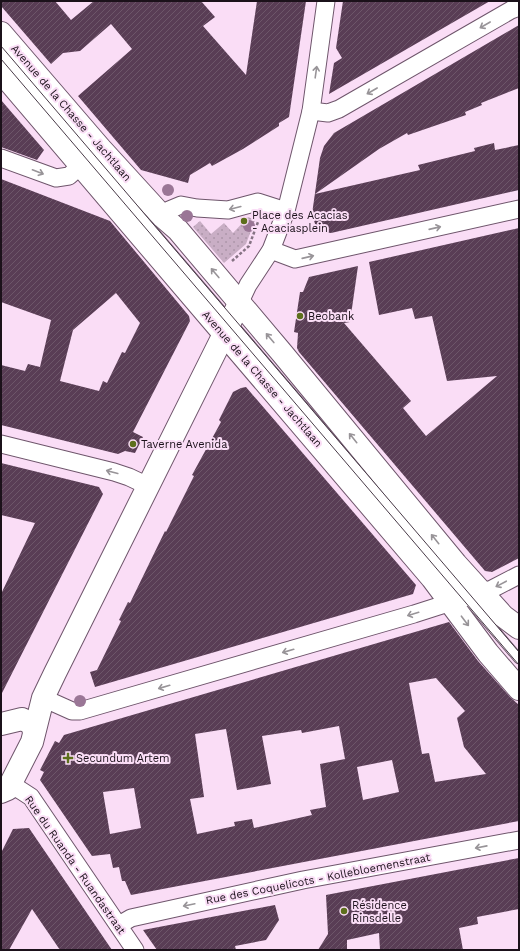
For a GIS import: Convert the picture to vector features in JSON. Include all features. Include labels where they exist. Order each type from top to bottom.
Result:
[{"type":"street","points":[[6,788],[32,742],[43,698],[248,285],[271,250],[286,211],[311,111],[326,1]]},
{"type":"street","points":[[311,111],[328,112],[339,109],[511,10],[519,7]]},
{"type":"street","name":"Avenue de la Chasse - Jachtlaan","points":[[1,33],[90,157],[231,319],[456,564],[466,597],[488,653],[519,689]]},
{"type":"street","name":"Avenue de la Chasse - Jachtlaan","points":[[1,72],[90,157],[178,230],[231,319],[432,578],[503,616],[519,628]]},
{"type":"street","points":[[1,158],[56,178],[69,176],[90,157]]},
{"type":"street","points":[[163,216],[168,210],[181,205],[197,208],[228,210],[258,202],[286,211]]},
{"type":"street","points":[[271,250],[295,260],[519,209]]},
{"type":"street","points":[[1,444],[114,472],[148,486]]},
{"type":"street","points":[[43,698],[72,711],[80,711],[466,597],[519,575]]},
{"type":"street","points":[[8,722],[43,698]]},
{"type":"street","points":[[8,722],[22,719],[32,724],[34,732]]},
{"type":"street","name":"Rue du Ruanda - Ruandastraat","points":[[6,788],[30,797],[135,950]]},
{"type":"street","name":"Rue des Coquelicots - Kollebloemenstraat","points":[[119,925],[131,918],[296,882],[519,840]]},
{"type":"lane","name":"Avenue de la Chasse - Jachtlaan","points":[[1,53],[90,157]]},
{"type":"lane","name":"Avenue de la Chasse - Jachtlaan","points":[[466,597],[519,659]]},
{"type":"path","points":[[228,264],[249,246],[260,217]]},
{"type":"shaded area","points":[[248,217],[255,220],[246,244],[224,263],[193,227],[200,221],[211,234],[224,223],[233,233]]},
{"type":"building","points":[[1,1],[55,1],[71,20],[94,1],[201,1],[215,17],[203,26],[246,75],[257,1],[306,1],[289,117],[279,123],[279,126],[243,149],[212,166],[210,163],[190,175],[188,183],[141,170],[78,96],[132,49],[111,24],[80,51],[63,53],[51,64],[1,6]]},
{"type":"building","points":[[343,1],[490,1],[329,94],[334,63],[342,58],[336,48]]},
{"type":"building","points":[[519,25],[519,88],[481,103],[482,105],[465,112],[466,115],[408,135],[407,133],[379,149],[315,194],[420,170],[418,165],[475,151],[474,148],[494,143],[495,150],[519,145],[519,190],[331,233],[324,232],[316,227],[312,214],[320,158],[324,146],[334,133]]},
{"type":"building","points":[[1,100],[44,150],[37,160],[1,147]]},
{"type":"building","points":[[1,179],[110,221],[189,316],[190,321],[133,432],[143,437],[135,453],[125,451],[118,454],[1,425],[1,365],[25,371],[28,364],[40,367],[51,320],[1,302]],"holes":[[[116,293],[140,323],[125,353],[122,352],[107,383],[103,381],[99,391],[60,381],[73,330]]]},
{"type":"building","points":[[519,228],[519,558],[492,572],[485,571],[299,352],[297,348],[298,333],[294,332],[300,292],[303,292],[309,277],[358,266],[350,322],[344,323],[411,401],[403,408],[426,436],[497,376],[447,381],[432,316],[415,319],[412,308],[379,315],[369,262]]},
{"type":"building","points":[[246,387],[416,585],[413,594],[95,687],[90,672],[97,670],[121,621],[119,620],[128,602],[130,603],[194,476],[192,475],[221,422],[219,420],[233,392]]},
{"type":"building","points":[[1,463],[99,487],[103,494],[1,695],[1,594],[35,523],[1,515]]},
{"type":"building","points":[[449,622],[478,661],[519,705],[519,821],[131,895],[125,881],[122,881],[119,867],[113,868],[110,854],[92,856],[40,780],[44,772],[40,770],[55,741],[59,743],[64,735]],"holes":[[[436,678],[465,711],[457,718],[464,747],[486,774],[435,782],[429,753],[422,754],[409,683]],[[339,726],[345,759],[320,764],[326,807],[310,810],[312,815],[254,828],[252,819],[234,822],[235,826],[197,834],[190,799],[204,797],[195,734],[226,729],[237,790],[271,784],[262,736],[301,730],[302,733]],[[392,760],[399,792],[363,800],[357,767]],[[134,788],[141,828],[110,834],[103,792]]]},
{"type":"building","points":[[29,828],[112,950],[60,950],[32,909],[9,950],[1,950],[1,853],[13,829]]},
{"type":"building","points":[[519,858],[519,909],[477,917],[478,924],[459,928],[463,950],[380,950],[379,933],[347,940],[347,950],[318,950],[328,934],[326,895]]},
{"type":"building","points":[[275,905],[279,920],[266,940],[235,946],[236,950],[157,950],[143,930]]},
{"type":"tram line","points":[[1,46],[519,652]]},
{"type":"tram line","points":[[1,59],[519,665]]},
{"type":"place","name":"Place des Acacias - Acaciasplein","points":[[244,221]]},
{"type":"place","name":"Beobank","points":[[300,316]]},
{"type":"place","name":"Taverne Avenida","points":[[133,444]]},
{"type":"place","name":"Secundum Artem","points":[[68,758]]},
{"type":"place","name":"Résidence Rinsdelle","points":[[344,911]]}]
